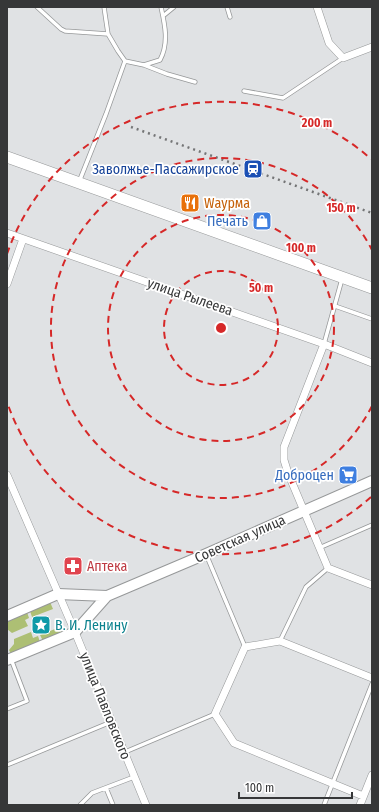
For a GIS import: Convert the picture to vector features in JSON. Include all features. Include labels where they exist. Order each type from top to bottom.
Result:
[{"type":"main road","points":[[7,158],[372,288]]},
{"type":"street","points":[[317,7],[329,43],[343,58],[372,47]]},
{"type":"street","name":"улица Рылеева","points":[[7,233],[324,344],[372,364]]},
{"type":"street","points":[[7,284],[23,239]]},
{"type":"street","points":[[324,344],[284,447],[284,460],[303,511],[328,568],[372,585]]},
{"type":"street","name":"улица Павловского","points":[[7,475],[75,632],[146,805]]},
{"type":"street","name":"Советская улица","points":[[107,596],[372,481]]},
{"type":"street","points":[[7,616],[58,594],[107,596]]},
{"type":"street","points":[[9,659],[75,632],[107,596]]},
{"type":"street","points":[[363,796],[234,743],[215,714],[245,647],[280,641],[372,678]]},
{"type":"street","points":[[360,805],[372,775]]},
{"type":"lane","points":[[37,7],[61,29],[108,34]]},
{"type":"lane","points":[[104,7],[108,34],[125,61],[144,65],[167,74],[195,82]]},
{"type":"lane","points":[[144,65],[160,60],[165,52],[166,39],[161,7]]},
{"type":"lane","points":[[163,16],[174,7]]},
{"type":"lane","points":[[227,7],[230,17]]},
{"type":"lane","points":[[244,91],[283,98],[343,58]]},
{"type":"lane","points":[[79,183],[125,61]]},
{"type":"lane","points":[[324,344],[343,278]]},
{"type":"lane","points":[[335,306],[372,320]]},
{"type":"lane","points":[[319,548],[372,524]]},
{"type":"lane","points":[[206,554],[245,647]]},
{"type":"lane","points":[[280,641],[306,587],[328,568]]},
{"type":"lane","points":[[7,709],[27,701],[9,659]]},
{"type":"lane","points":[[324,805],[372,684]]},
{"type":"lane","points":[[124,753],[215,714]]},
{"type":"lane","points":[[7,765],[111,722]]},
{"type":"lane","points":[[80,805],[92,793],[134,777]]},
{"type":"lane","points":[[106,788],[112,805]]},
{"type":"green space","points":[[50,602],[53,609],[32,617],[30,611]]},
{"type":"green space","points":[[27,612],[29,618],[25,620],[28,626],[12,633],[7,629],[7,620]]},
{"type":"green space","points":[[60,627],[63,633],[43,641],[40,635]]},
{"type":"green space","points":[[31,632],[33,638],[38,636],[40,642],[11,654],[9,650],[14,644],[14,639]]},
{"type":"railway","points":[[131,127],[372,213]]},
{"type":"place","name":"Заволжье-Пассажирское","points":[[253,169]]},
{"type":"place","name":"Wаурма","points":[[190,203]]},
{"type":"place","name":"Печать","points":[[262,221]]},
{"type":"place","name":"Доброцен","points":[[348,475]]},
{"type":"place","name":"Аптека","points":[[73,566]]},
{"type":"place","name":"В. И. Ленину","points":[[41,625]]}]
